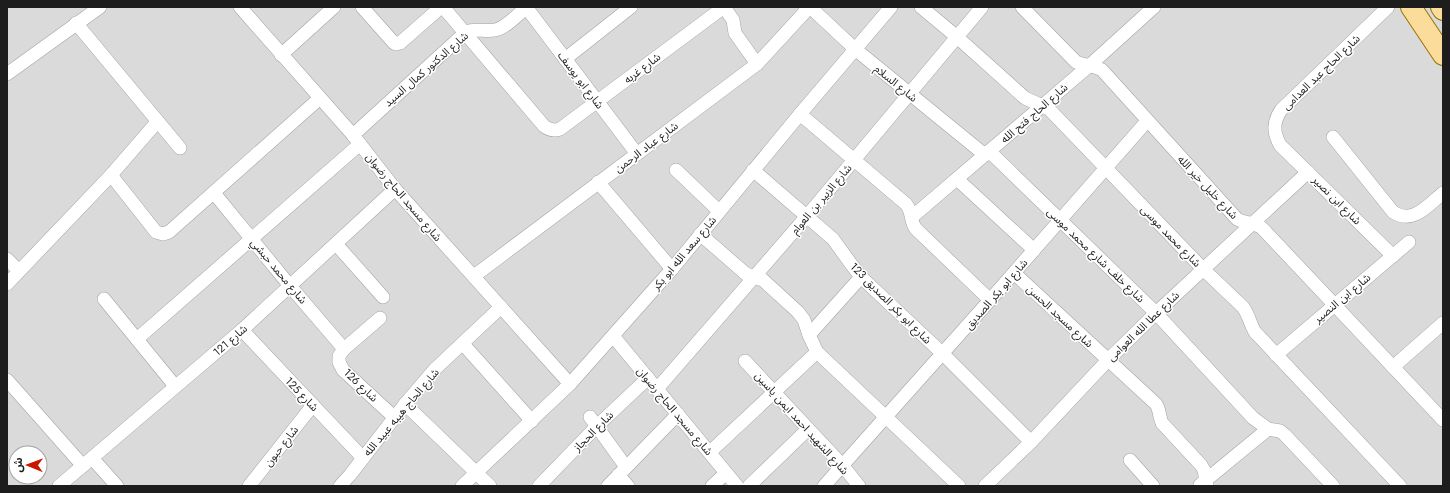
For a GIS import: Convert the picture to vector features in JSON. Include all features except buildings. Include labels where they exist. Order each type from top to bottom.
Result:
[{"type":"main road","points":[[1411,7],[1441,47]]},
{"type":"street","points":[[7,74],[100,7]]},
{"type":"street","name":"شارع مسجد الحاج رضوان","points":[[240,7],[356,139],[395,189],[570,384]]},
{"type":"street","points":[[281,55],[334,7]]},
{"type":"street","points":[[362,7],[394,43],[398,44],[442,7],[466,32]]},
{"type":"street","name":"شارع الدكتور كمال السيد","points":[[137,339],[252,238],[466,32],[479,29],[486,31],[497,30],[526,7]]},
{"type":"street","name":"شارع ابو يوسف","points":[[526,7],[637,154]]},
{"type":"street","points":[[566,59],[631,7]]},
{"type":"street","points":[[724,7],[733,20],[735,33],[757,64]]},
{"type":"street","name":"شارع غربه","points":[[466,32],[544,126],[552,130],[560,129],[724,7]]},
{"type":"street","name":"شارع السلام","points":[[808,7],[910,94],[987,153]]},
{"type":"street","name":"شارع عباد الرحمن","points":[[474,276],[757,64],[808,7]]},
{"type":"street","name":"شارع سعد الله ابو بكر","points":[[462,486],[570,384],[613,336],[672,269],[753,170],[891,7]]},
{"type":"street","name":"شارع محمد موسى","points":[[921,7],[1025,98],[1049,109],[1203,269],[1243,307],[1247,312],[1251,326],[1255,332],[1400,486]]},
{"type":"street","name":"شارع الزبير بن العوام","points":[[657,389],[854,160],[982,7]]},
{"type":"street","name":"شارع خليل خير الله","points":[[1022,7],[1076,62],[1084,65],[1090,65],[1102,70],[1237,219],[1241,222],[1252,223],[1260,226],[1443,420]]},
{"type":"street","name":"شارع الحاج فتح الله","points":[[912,218],[1043,106],[1154,7]]},
{"type":"street","name":"شارع الحاج عبد العدامى","points":[[1280,144],[1274,130],[1275,123],[1281,110],[1388,7]]},
{"type":"street","points":[[76,23],[180,148]]},
{"type":"street","points":[[111,175],[156,232],[163,234],[169,232],[320,98]]},
{"type":"street","points":[[800,114],[906,204],[911,213],[916,229],[990,300]]},
{"type":"street","name":"شارع ابو بكر الصديق","points":[[824,486],[943,354],[1147,121]]},
{"type":"street","points":[[7,284],[111,175],[157,122]]},
{"type":"street","points":[[1333,137],[1392,212],[1398,216],[1404,217],[1416,215],[1443,192]]},
{"type":"street","name":"شارع ابن نصير","points":[[1280,144],[1393,256]]},
{"type":"street","name":"شارع خلف شارع محمد موسى","points":[[987,153],[1060,220],[1156,313],[1253,418],[1268,429],[1280,431],[1286,435],[1332,486]]},
{"type":"street","points":[[676,170],[719,212]]},
{"type":"street","name":"شارع ابو بكر الصديق 123","points":[[753,170],[833,239],[861,277],[943,354],[1031,442]]},
{"type":"street","name":"شارع عطا الله العوامى","points":[[985,486],[1031,442],[1108,360],[1156,313],[1308,172]]},
{"type":"street","points":[[957,179],[1034,250]]},
{"type":"street","points":[[598,182],[672,269]]},
{"type":"street","name":"شارع 121","points":[[59,486],[242,330],[395,189]]},
{"type":"street","name":"شارع محمد حبشي","points":[[214,193],[344,349]]},
{"type":"street","points":[[700,234],[746,274],[753,278],[763,280],[798,312],[804,320],[817,352],[958,486]]},
{"type":"street","name":"شارع ابن النصير","points":[[1276,355],[1409,242]]},
{"type":"street","points":[[336,244],[383,297]]},
{"type":"street","points":[[7,259],[19,271]]},
{"type":"street","name":"شارع مسجد الحسن","points":[[1014,273],[1156,404],[1160,411],[1162,423],[1202,465],[1204,470],[1204,484]]},
{"type":"street","points":[[809,335],[861,277]]},
{"type":"street","points":[[104,299],[175,386]]},
{"type":"street","name":"شارع الحاج هيبه عبيد الله","points":[[340,486],[394,417],[435,369],[501,307]]},
{"type":"street","points":[[344,349],[380,318]]},
{"type":"street","points":[[1393,367],[1443,323]]},
{"type":"street","name":"شارع 125","points":[[242,330],[363,458]]},
{"type":"street","name":"شارع مسجد الحاج رضوان","points":[[613,336],[737,486]]},
{"type":"street","points":[[463,344],[532,421]]},
{"type":"street","name":"شارع 126","points":[[344,349],[339,356],[343,370],[394,417]]},
{"type":"street","points":[[710,452],[817,352]]},
{"type":"street","name":"شارع الشهيد احمد ايمن ياسين","points":[[745,361],[843,466],[859,486]]},
{"type":"street","name":"شارع الحجاز","points":[[540,486],[593,422],[648,378]]},
{"type":"street","points":[[7,380],[87,462],[118,486]]},
{"type":"street","points":[[405,404],[490,486]]},
{"type":"street","name":"شارع حبون","points":[[248,486],[313,405]]},
{"type":"street","points":[[608,486],[678,414]]},
{"type":"street","points":[[593,422],[622,471],[628,486]]},
{"type":"street","points":[[749,486],[808,429]]},
{"type":"street","points":[[1204,484],[1268,429]]},
{"type":"street","points":[[1130,460],[1153,486]]},
{"type":"street","points":[[712,486],[726,473]]},
{"type":"shaded area","points":[[7,7],[1443,7],[1443,486],[7,486]]}]
